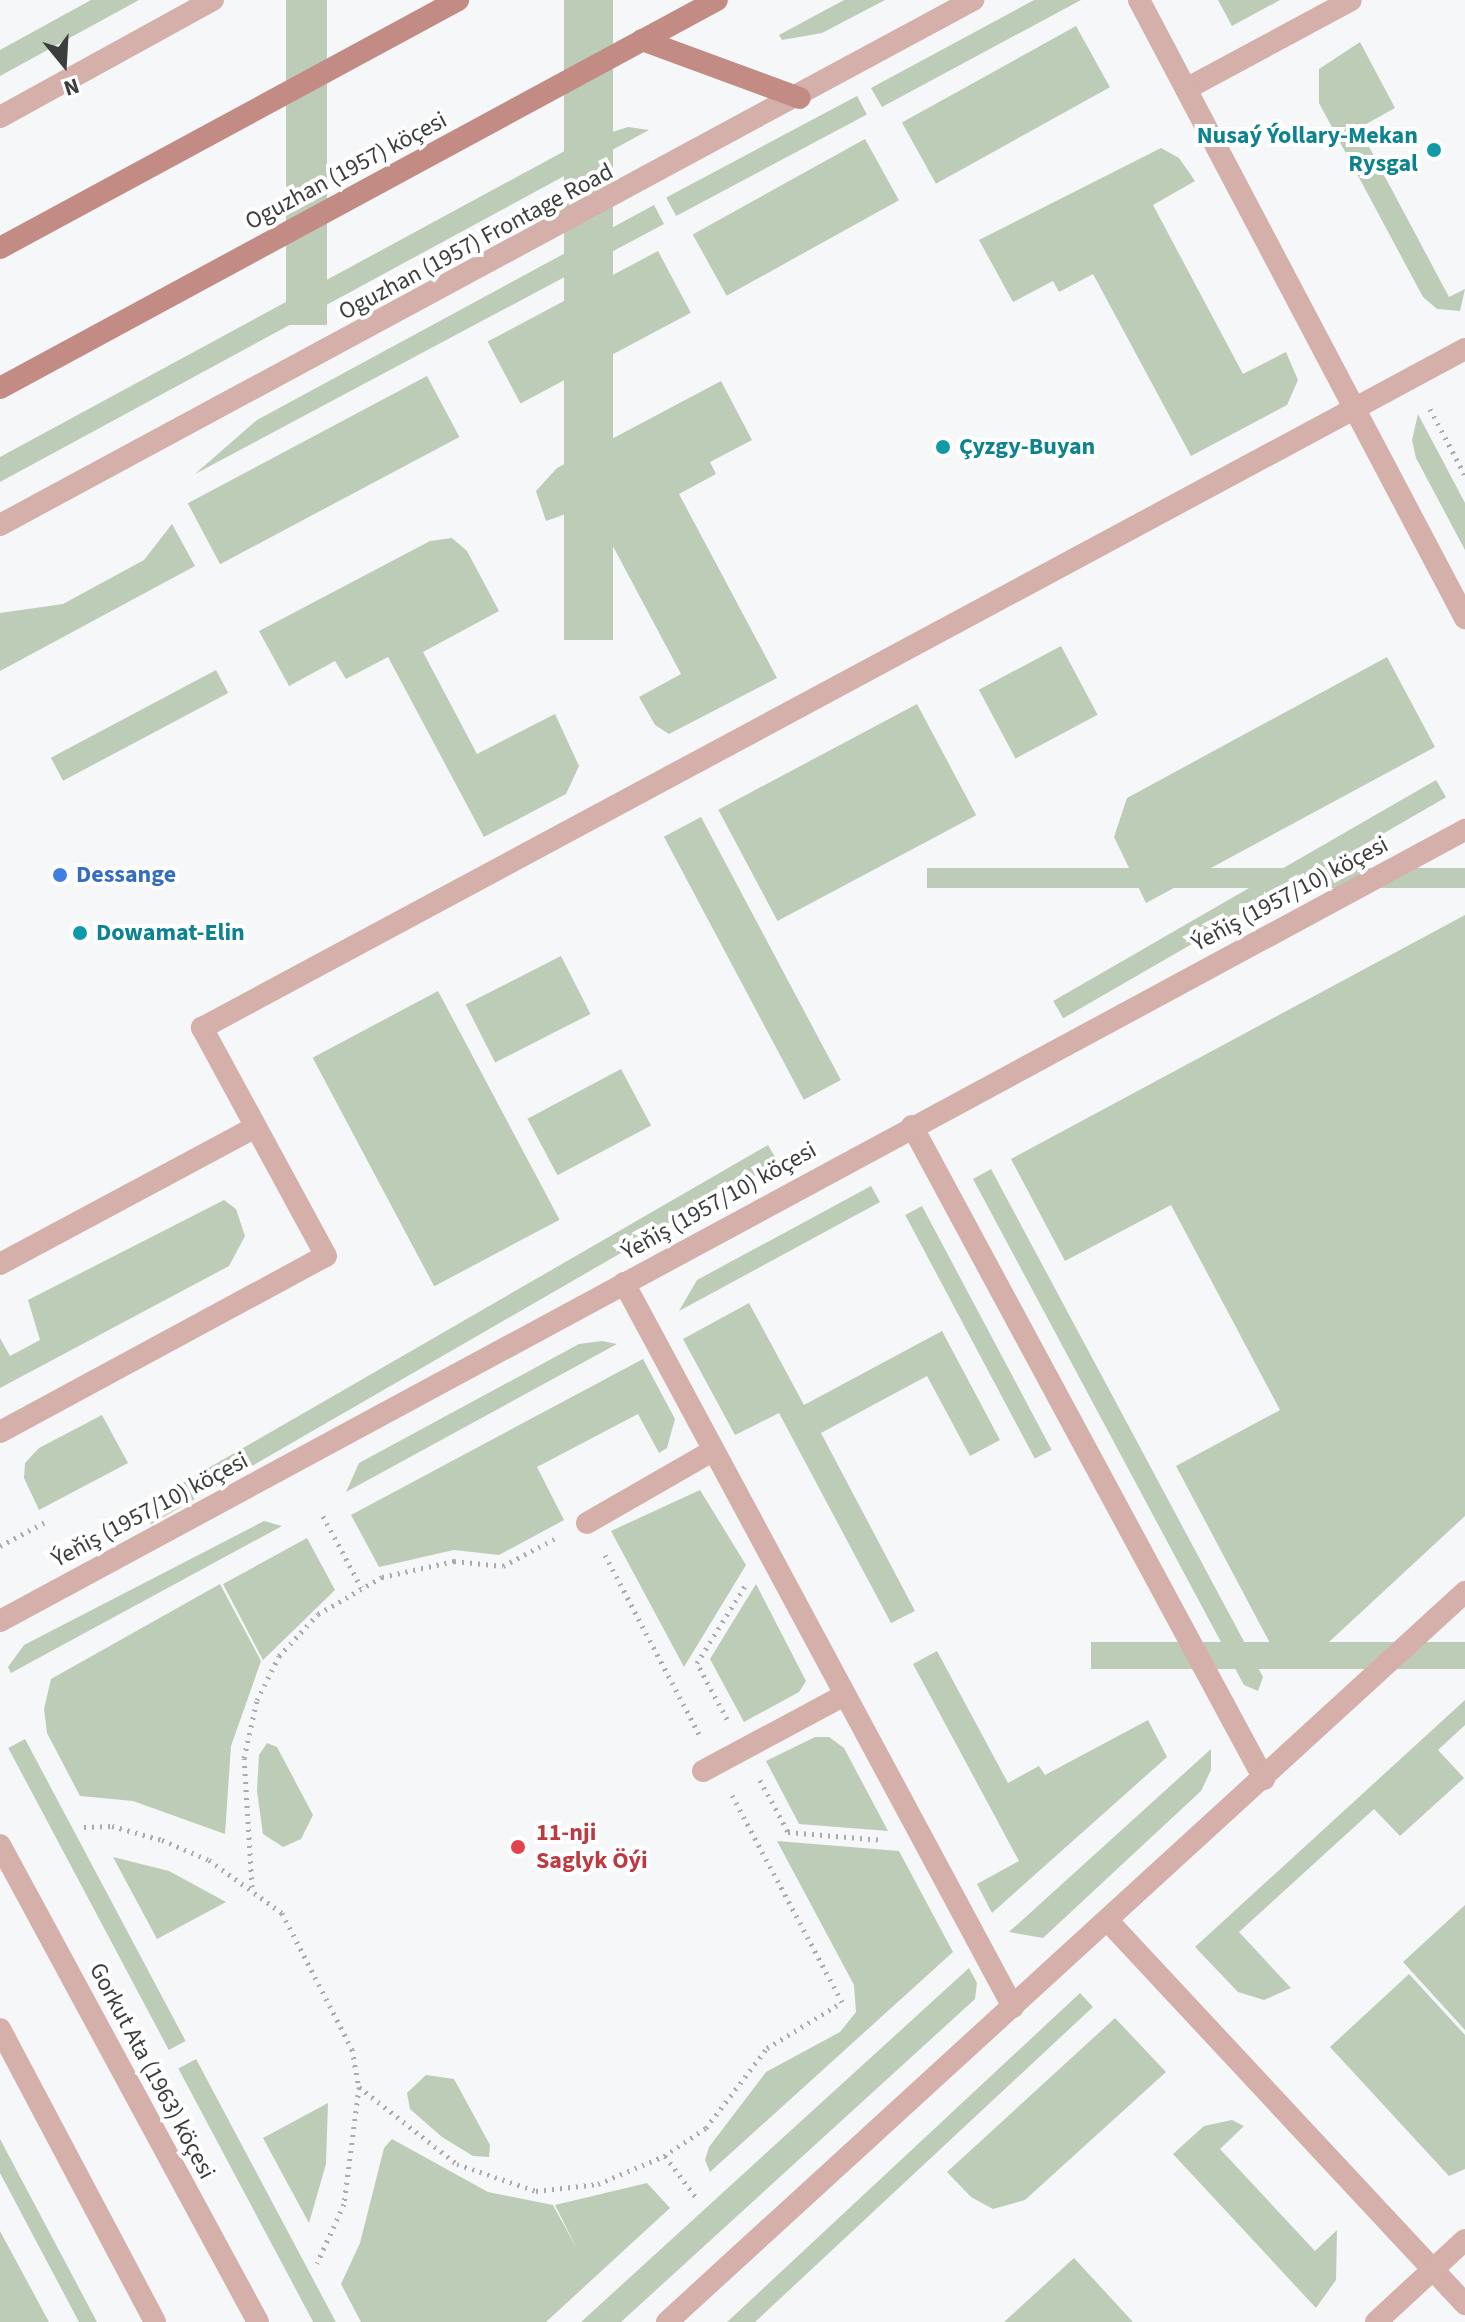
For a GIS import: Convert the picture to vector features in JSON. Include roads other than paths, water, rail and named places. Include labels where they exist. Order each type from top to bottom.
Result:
[{"type":"main road","points":[[0,248],[458,0]]},
{"type":"main road","name":"Oguzhan (1957) köçesi","points":[[0,388],[717,0]]},
{"type":"main road","points":[[642,40],[800,98]]},
{"type":"street","points":[[0,117],[213,0]]},
{"type":"street","name":"Oguzhan (1957) Frontage Road","points":[[0,525],[800,98],[973,0]]},
{"type":"street","points":[[1139,0],[1465,618]]},
{"type":"street","points":[[1186,89],[1351,0]]},
{"type":"street","points":[[0,1432],[326,1256],[202,1028],[1465,349]]},
{"type":"street","name":"Ýeňiş (1957/10) köçesi","points":[[0,1621],[1465,830]]},
{"type":"street","points":[[912,1126],[1264,1779]]},
{"type":"street","points":[[0,1264],[255,1127]]},
{"type":"street","points":[[624,1283],[1013,2007]]},
{"type":"street","points":[[587,1523],[714,1450]]},
{"type":"street","points":[[667,2322],[1465,1592]]},
{"type":"street","points":[[703,1771],[845,1695]]},
{"type":"street","name":"Gorkut Ata (1963) köçesi","points":[[0,1845],[258,2322]]},
{"type":"street","points":[[1108,1921],[1465,2304]]},
{"type":"street","points":[[0,2029],[155,2322]]},
{"type":"street","points":[[1376,2322],[1465,2240]]},
{"type":"place","name":"Nusaý Ýollary-Mekan Rysgal","points":[[1434,150]]},
{"type":"place","name":"Çyzgy-Buyan","points":[[943,447]]},
{"type":"place","name":"Dessange","points":[[60,875]]},
{"type":"place","name":"Dowamat-Elin","points":[[80,933]]},
{"type":"place","name":"11-nji Saglyk Öýi","points":[[518,1847]]}]
